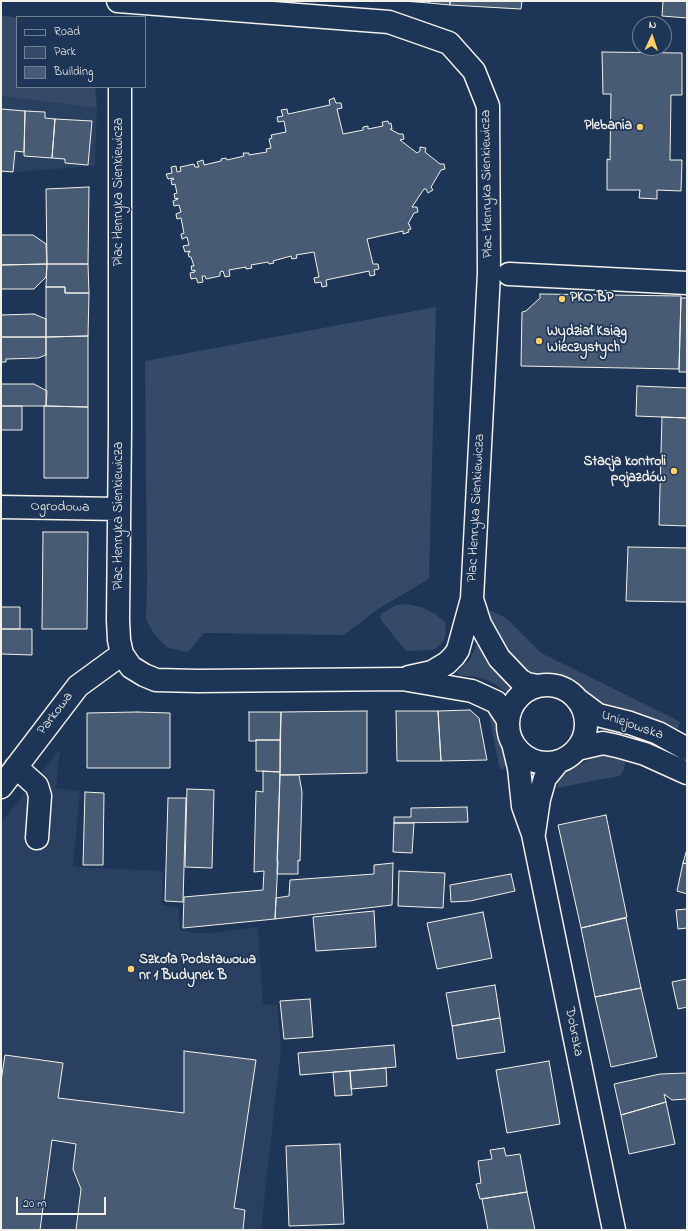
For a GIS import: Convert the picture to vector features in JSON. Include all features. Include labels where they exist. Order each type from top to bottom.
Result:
[{"type":"street","name":"Plac Henryka Sienkiewicza","points":[[120,16],[119,1],[389,22],[449,42],[474,72],[488,106],[489,273],[472,599],[458,650],[448,663],[432,672],[402,679]]},
{"type":"street","name":"Plac Henryka Sienkiewicza","points":[[120,88],[120,430],[118,620],[119,640],[122,654],[131,667],[156,680],[206,681],[402,679],[472,691],[496,702],[508,720]]},
{"type":"street","points":[[509,274],[687,283]]},
{"type":"street","name":"Ogrodowa","points":[[1,507],[119,509]]},
{"type":"street","name":"Plac Henryka Sienkiewicza","points":[[472,599],[480,624],[499,658],[520,680],[527,684],[538,686]]},
{"type":"street","name":"Parkowa","points":[[1,787],[78,686],[122,654]]},
{"type":"street","points":[[549,685],[560,687],[570,692],[578,700],[584,712],[586,725],[584,738],[577,749],[569,756],[559,761],[546,763],[533,760],[521,753],[513,743],[509,731],[508,720],[511,709],[527,690],[538,686],[549,685]]},
{"type":"street","name":"Uniejowska","points":[[578,700],[598,715],[630,723],[658,733],[687,749]]},
{"type":"street","name":"Dobrska","points":[[513,743],[519,768],[523,806],[533,834],[614,1230]]},
{"type":"street","name":"Uniejowska","points":[[577,749],[603,743],[618,746],[645,754],[687,773]]},
{"type":"street","name":"Dobrska","points":[[533,834],[539,799],[545,778],[559,761]]},
{"type":"street","points":[[16,767],[37,786],[40,796],[37,838]]},
{"type":"shaded area","points":[[1,96],[97,108],[95,166],[1,173]]},
{"type":"shaded area","name":"Szkoła Podstawowa nr 1 Budynek B","points":[[60,749],[56,788],[80,791],[73,867],[163,871],[162,905],[178,907],[180,930],[194,933],[211,933],[258,927],[263,1005],[277,1004],[281,1048],[261,1230],[1,1230],[1,823]]},
{"type":"green space","points":[[1,15],[16,18],[16,88],[95,88],[97,108],[1,96]]},
{"type":"green space","points":[[436,307],[429,579],[378,609],[344,635],[204,633],[188,652],[168,648],[155,635],[146,620],[145,361]]},
{"type":"green space","points":[[408,604],[424,608],[445,622],[446,632],[444,640],[433,650],[406,651],[381,620],[380,616],[382,613],[397,605]]},
{"type":"green space","points":[[490,610],[506,618],[541,653],[673,718],[680,722],[677,730],[634,711],[605,706],[595,701],[580,687],[559,675],[539,675],[521,666],[505,649],[491,622]]},
{"type":"green space","points":[[478,645],[488,664],[510,686],[508,691],[504,691],[493,683],[481,678],[460,676],[458,673],[458,671],[470,659],[475,648],[474,646]]},
{"type":"green space","points":[[488,709],[494,716],[497,736],[506,761],[506,765],[503,769],[499,766]]},
{"type":"green space","points":[[609,755],[622,758],[625,761],[624,769],[620,776],[557,788],[559,777],[592,758]]},
{"type":"building","points":[[403,1],[429,1],[429,3]]},
{"type":"building","points":[[429,1],[450,1],[450,5],[429,3]]},
{"type":"building","points":[[450,1],[522,1],[521,9],[450,5]]},
{"type":"building","points":[[663,1],[687,1],[687,18],[662,16]]},
{"type":"building","name":"Plebania","points":[[602,52],[632,52],[632,56],[672,56],[672,53],[682,53],[682,95],[671,95],[670,160],[682,160],[681,191],[657,190],[657,199],[639,198],[640,190],[607,190],[607,159],[610,160],[611,94],[603,94]]},
{"type":"building","points":[[334,98],[336,103],[341,103],[342,108],[337,109],[343,134],[363,130],[363,127],[368,126],[368,129],[383,126],[382,122],[388,121],[389,124],[391,123],[392,129],[390,129],[399,134],[403,134],[404,139],[400,140],[417,153],[420,151],[420,147],[426,148],[425,152],[440,164],[444,164],[445,169],[441,170],[431,187],[433,190],[428,193],[426,189],[424,189],[412,207],[417,207],[418,212],[414,213],[408,224],[411,229],[408,230],[409,232],[403,234],[403,231],[367,239],[373,264],[378,264],[379,269],[374,270],[375,275],[370,276],[369,271],[326,280],[327,286],[322,287],[321,282],[315,283],[314,278],[319,277],[314,252],[296,255],[297,258],[292,259],[291,256],[273,261],[274,263],[269,264],[268,262],[251,265],[252,268],[246,269],[246,267],[229,270],[230,276],[225,277],[223,271],[220,272],[220,276],[206,279],[205,276],[202,276],[203,282],[198,283],[196,278],[191,279],[190,273],[195,272],[195,270],[192,271],[191,266],[194,266],[191,257],[189,257],[188,253],[190,251],[185,252],[183,246],[189,245],[187,237],[182,239],[181,234],[184,233],[181,218],[177,219],[176,214],[181,212],[179,205],[174,206],[173,201],[178,198],[175,199],[174,194],[177,193],[175,184],[172,185],[171,180],[174,179],[168,179],[166,174],[172,173],[171,167],[176,166],[177,172],[181,171],[180,167],[194,164],[195,167],[199,167],[197,162],[203,160],[204,165],[221,161],[221,159],[226,158],[227,160],[244,156],[243,153],[249,153],[249,155],[267,152],[266,149],[271,148],[269,139],[272,138],[271,135],[286,132],[284,121],[278,122],[277,117],[283,116],[281,110],[287,109],[288,114],[330,105],[329,100]]},
{"type":"building","points":[[1,109],[25,111],[24,152],[15,151],[13,172],[1,171]]},
{"type":"building","points":[[25,111],[45,112],[45,118],[55,119],[52,158],[24,156]]},
{"type":"building","points":[[55,119],[92,121],[88,165],[65,163],[65,159],[52,158]]},
{"type":"building","points":[[89,187],[88,264],[47,264],[46,189]]},
{"type":"building","points":[[1,235],[33,235],[46,244],[47,264],[1,265]]},
{"type":"building","points":[[47,264],[46,277],[34,289],[1,289],[1,265]]},
{"type":"building","points":[[47,264],[88,264],[89,293],[65,293],[65,287],[46,287]]},
{"type":"building","points":[[46,287],[65,287],[65,293],[89,293],[88,336],[46,337]]},
{"type":"building","points":[[540,294],[681,296],[679,369],[521,366],[522,312],[526,311],[540,298]]},
{"type":"building","points":[[681,298],[687,298],[687,372],[679,372]]},
{"type":"building","points":[[34,314],[46,319],[46,337],[1,337],[1,315]]},
{"type":"building","points":[[88,336],[88,407],[46,406],[46,337]]},
{"type":"building","points":[[1,337],[46,337],[46,355],[38,358],[6,359],[6,362],[1,362]]},
{"type":"building","points":[[1,384],[34,384],[47,391],[46,406],[1,406]]},
{"type":"building","points":[[637,386],[687,388],[687,418],[636,416]]},
{"type":"building","points":[[1,406],[22,406],[22,430],[1,430]]},
{"type":"building","points":[[44,406],[88,407],[88,478],[44,478]]},
{"type":"building","name":"Stacja kontroli pojazdów","points":[[662,417],[687,418],[687,526],[659,525]]},
{"type":"building","points":[[43,532],[88,532],[87,629],[42,629]]},
{"type":"building","points":[[628,547],[687,548],[687,602],[626,601]]},
{"type":"building","points":[[1,607],[20,607],[20,629],[1,629]]},
{"type":"building","points":[[1,629],[32,629],[32,655],[1,654]]},
{"type":"building","points":[[470,710],[479,718],[487,760],[441,761],[438,711]]},
{"type":"building","points":[[367,711],[367,773],[280,775],[281,712]]},
{"type":"building","points":[[396,711],[438,711],[441,761],[397,761]]},
{"type":"building","points":[[249,712],[281,712],[280,740],[249,741]]},
{"type":"building","points":[[87,713],[170,713],[170,768],[87,768]]},
{"type":"building","points":[[256,740],[280,740],[280,772],[256,771]]},
{"type":"building","points":[[263,771],[280,772],[275,919],[183,928],[184,897],[263,890],[264,871],[254,872],[256,791],[263,792]]},
{"type":"building","points":[[280,775],[299,775],[302,792],[300,861],[298,860],[298,874],[277,874]]},
{"type":"building","points":[[187,789],[214,790],[212,868],[185,867]]},
{"type":"building","points":[[85,792],[104,793],[103,865],[83,865]]},
{"type":"building","points":[[168,798],[186,798],[183,902],[165,901]]},
{"type":"building","points":[[467,807],[468,822],[394,823],[394,817],[411,817],[411,808]]},
{"type":"building","points":[[606,815],[627,917],[581,928],[558,825]]},
{"type":"building","points":[[394,823],[414,823],[412,853],[393,852]]},
{"type":"building","points":[[687,849],[687,864],[683,863]]},
{"type":"building","points":[[393,863],[392,905],[275,919],[276,898],[289,896],[290,880],[374,874],[374,865]]},
{"type":"building","points":[[683,863],[687,864],[687,894],[677,891]]},
{"type":"building","points":[[399,871],[445,873],[443,908],[398,906]]},
{"type":"building","points":[[511,874],[515,891],[470,901],[451,902],[450,885]]},
{"type":"building","points":[[687,909],[687,928],[678,929],[676,910]]},
{"type":"building","points":[[374,911],[376,947],[316,951],[313,917]]},
{"type":"building","points":[[483,912],[492,958],[437,969],[427,923]]},
{"type":"building","points":[[626,918],[641,988],[595,997],[581,928]]},
{"type":"building","points":[[687,979],[687,1007],[678,1009],[672,982]]},
{"type":"building","points":[[495,985],[500,1018],[452,1026],[446,993]]},
{"type":"building","points":[[641,988],[657,1057],[611,1067],[595,997]]},
{"type":"building","points":[[310,999],[313,1037],[284,1039],[280,1001]]},
{"type":"building","points":[[500,1018],[505,1052],[457,1059],[452,1026]]},
{"type":"building","points":[[394,1045],[396,1067],[300,1075],[298,1053]]},
{"type":"building","points":[[184,1051],[256,1060],[234,1208],[245,1210],[243,1230],[76,1230],[81,1189],[73,1169],[76,1144],[52,1140],[40,1230],[1,1230],[1,1081],[5,1055],[63,1063],[58,1098],[184,1113]]},
{"type":"building","points":[[549,1061],[560,1124],[507,1133],[496,1070]]},
{"type":"building","points":[[386,1068],[387,1086],[351,1089],[350,1071]]},
{"type":"building","points":[[350,1071],[352,1095],[335,1096],[333,1072]]},
{"type":"building","points":[[687,1073],[687,1099],[672,1100],[664,1094],[666,1102],[621,1115],[614,1084],[660,1074]]},
{"type":"building","points":[[666,1102],[675,1144],[629,1154],[621,1115]]},
{"type":"building","points":[[340,1144],[344,1224],[289,1226],[286,1146]]},
{"type":"building","points":[[504,1148],[506,1156],[520,1154],[527,1192],[480,1199],[476,1184],[481,1183],[478,1161],[492,1159],[490,1150]]},
{"type":"building","points":[[527,1192],[535,1230],[488,1230],[482,1199]]},
{"type":"place","name":"Plebania","points":[[640,127]]},
{"type":"place","name":"PKO BP","points":[[562,299]]},
{"type":"place","name":"Wydział Ksiąg Wieczystych","points":[[539,341]]},
{"type":"place","name":"Stacja kontroli pojazdów","points":[[674,471]]},
{"type":"place","name":"Szkoła Podstawowa nr 1 Budynek B","points":[[131,969]]}]
